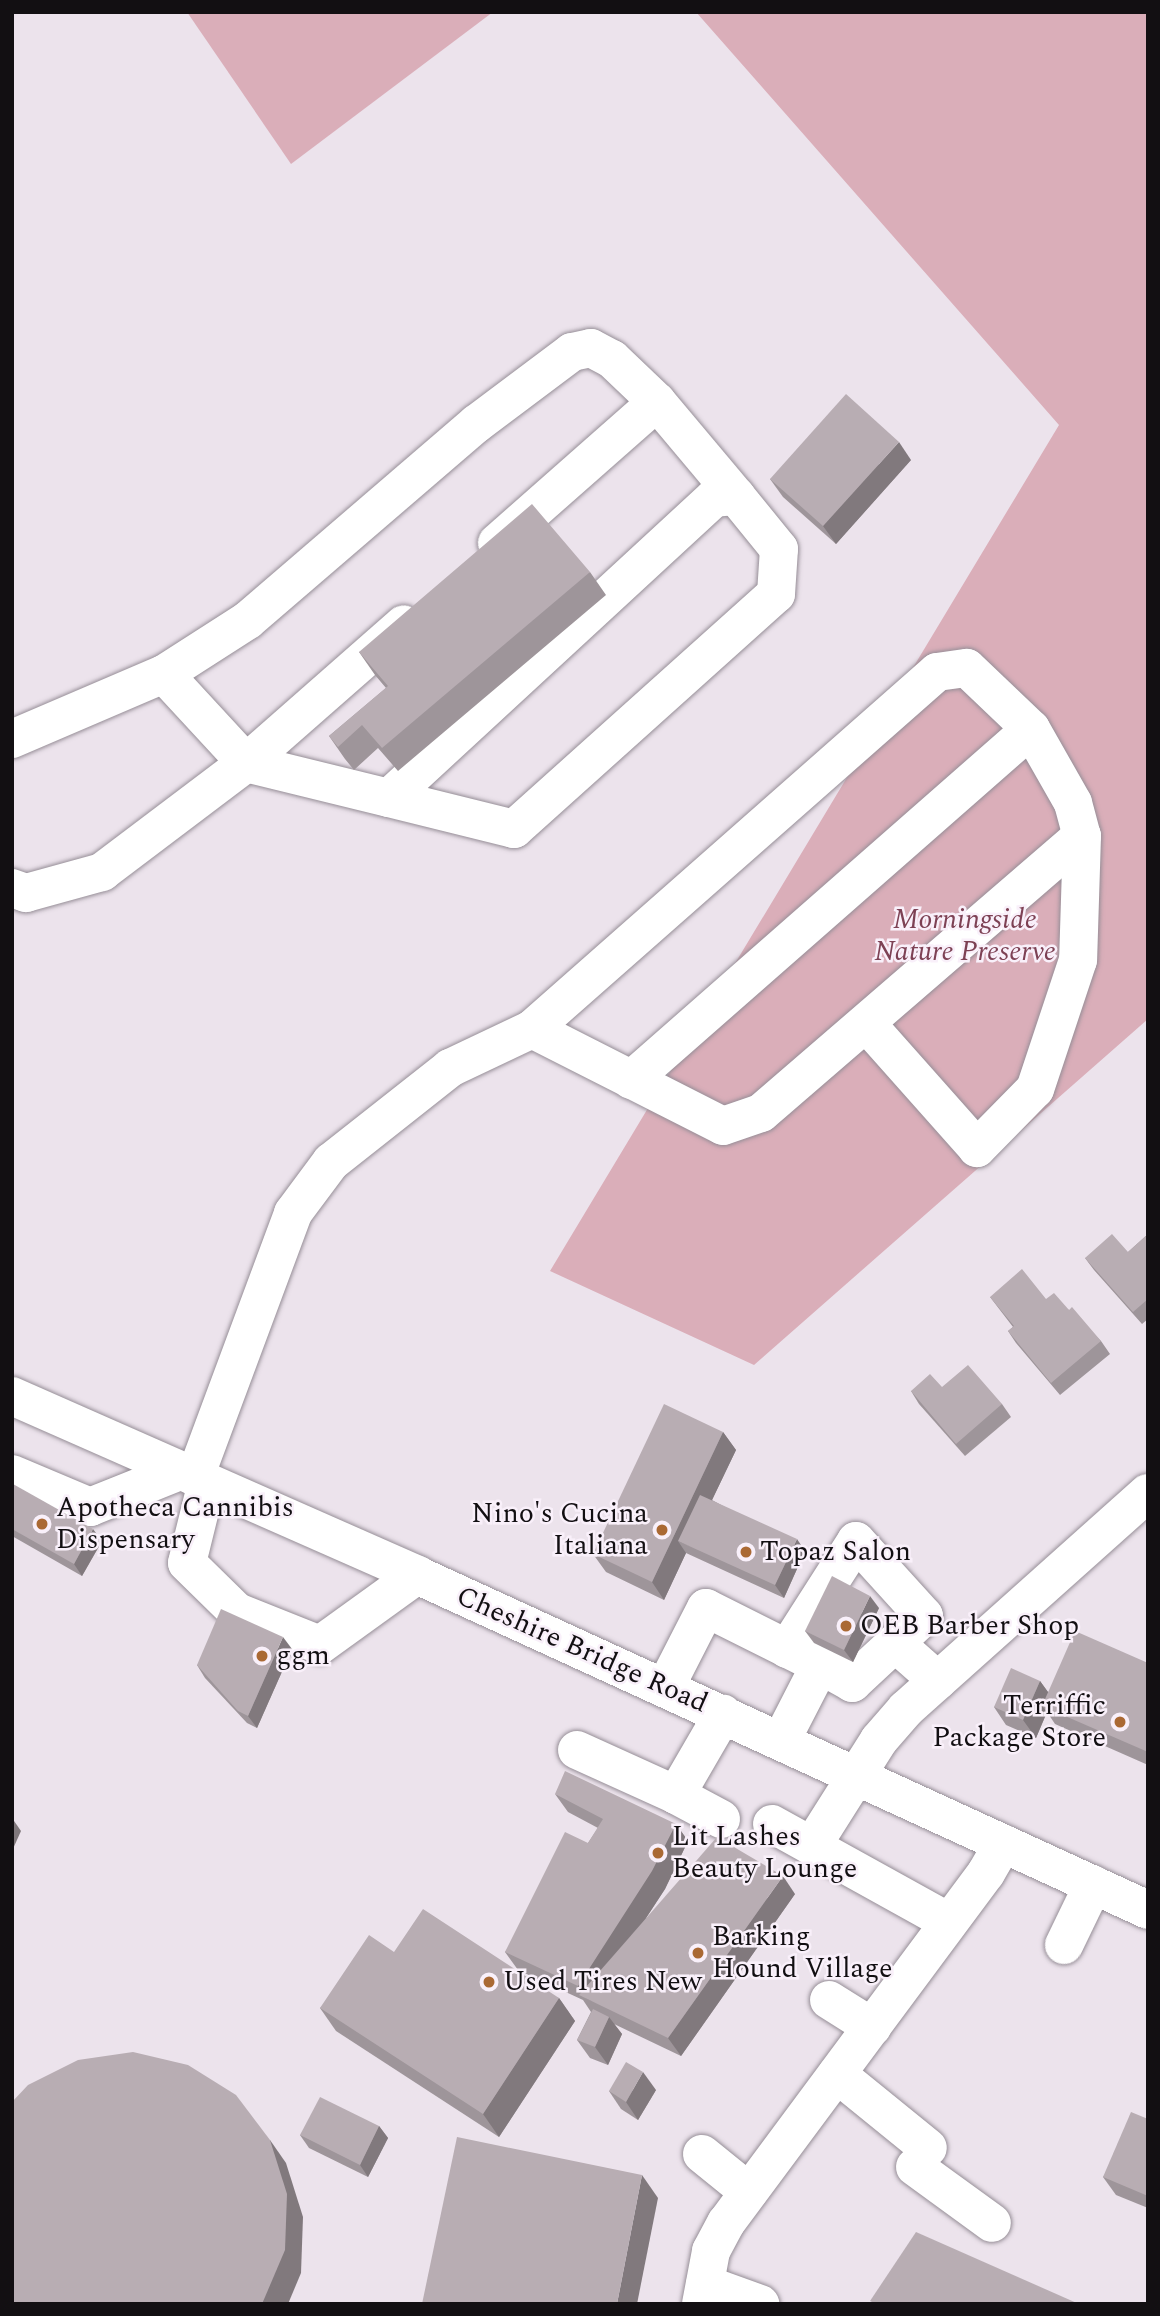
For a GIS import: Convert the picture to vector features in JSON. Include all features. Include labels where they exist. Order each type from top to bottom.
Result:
[{"type":"main road","points":[[12,739],[164,674],[248,620],[476,424],[572,352],[591,348],[612,359],[657,402],[779,549],[776,594],[514,829],[246,763],[164,674]]},
{"type":"main road","points":[[468,568],[657,402]]},
{"type":"main road","points":[[389,798],[715,498],[736,496]]},
{"type":"main road","points":[[12,888],[26,893],[102,872],[246,763],[426,605]]},
{"type":"main road","points":[[417,1575],[320,1645],[237,1612],[187,1563],[194,1477],[293,1213],[331,1163],[450,1068],[532,1029],[937,672],[967,668],[1031,729],[1073,803],[1082,836],[1078,960],[1035,1089],[977,1148],[866,1023]]},
{"type":"main road","points":[[631,1080],[1031,729]]},
{"type":"main road","points":[[532,1029],[723,1126],[761,1113],[1082,836]]},
{"type":"main road","name":"Cheshire Bridge Road","points":[[12,1396],[417,1575],[1148,1910]]},
{"type":"main road","points":[[12,1474],[90,1507],[194,1477]]},
{"type":"main road","points":[[812,1846],[879,1740],[938,1681],[1148,1493]]},
{"type":"main road","points":[[666,1688],[706,1608],[803,1657],[852,1683],[924,1616],[856,1541],[803,1657],[781,1741]]},
{"type":"main road","points":[[895,1643],[938,1681]]},
{"type":"main road","points":[[676,1795],[723,1714]]},
{"type":"main road","points":[[577,1750],[676,1795],[721,1819]]},
{"type":"main road","points":[[772,1824],[949,1922]]},
{"type":"main road","points":[[760,2304],[703,2294],[711,2251],[749,2192],[949,1922],[1003,1843]]},
{"type":"main road","points":[[1064,1944],[1093,1885]]},
{"type":"main road","points":[[829,2000],[872,2027]]},
{"type":"main road","points":[[837,2074],[992,2223]]},
{"type":"main road","points":[[702,2154],[749,2192]]},
{"type":"green space","points":[[187,12],[493,12],[291,164]]},
{"type":"green space","name":"Morningside Nature Preserve","points":[[696,12],[1148,12],[1148,1019],[754,1365],[550,1271],[1059,425]]},
{"type":"building","points":[[846,394],[899,442],[823,526],[770,479]]},
{"type":"building","points":[[532,504],[590,572],[382,748],[362,725],[338,747],[329,736],[388,686],[359,652]]},
{"type":"building","points":[[1112,1234],[1128,1252],[1148,1234],[1148,1299],[1133,1312],[1085,1258]]},
{"type":"building","points":[[1022,1269],[1046,1299],[1054,1293],[1069,1310],[1072,1307],[1101,1341],[1051,1383],[1008,1331],[1014,1326],[990,1297]]},
{"type":"building","points":[[968,1365],[1002,1404],[956,1444],[911,1391],[930,1374],[942,1387]]},
{"type":"building","name":"Nino's Cucina Italiana","points":[[664,1404],[723,1432],[652,1582],[593,1554]]},
{"type":"building","name":"Apotheca Cannibis Dispensary","points":[[13,1484],[93,1529],[74,1564],[12,1529]]},
{"type":"building","name":"Topaz Salon","points":[[700,1495],[797,1539],[775,1585],[678,1541]]},
{"type":"building","name":"OEB Barber Shop","points":[[832,1576],[870,1596],[844,1650],[805,1631]]},
{"type":"building","points":[[221,1609],[283,1637],[248,1716],[238,1711],[197,1665]]},
{"type":"building","points":[[1075,1631],[1148,1663],[1148,1752],[1042,1706]]},
{"type":"building","points":[[1011,1668],[1040,1681],[1023,1720],[994,1707]]},
{"type":"building","points":[[565,1771],[676,1824],[652,1871],[578,1986],[505,1952],[565,1832],[588,1843],[603,1819],[555,1794]]},
{"type":"building","name":"Barking Hound Village","points":[[717,1837],[783,1876],[668,2038],[579,1995]]},
{"type":"building","points":[[423,1909],[559,1998],[483,2114],[320,2008],[369,1935],[394,1952]]},
{"type":"building","points":[[593,2009],[609,2017],[595,2047],[577,2040]]},
{"type":"building","points":[[133,2052],[188,2065],[236,2095],[270,2140],[287,2194],[285,2250],[262,2304],[12,2304],[12,2102],[28,2085],[78,2060]]},
{"type":"building","points":[[626,2062],[643,2072],[626,2102],[609,2091]]},
{"type":"building","points":[[320,2097],[379,2126],[360,2165],[300,2135]]},
{"type":"building","points":[[1131,2112],[1148,2119],[1148,2196],[1103,2177]]},
{"type":"building","points":[[457,2137],[642,2175],[617,2304],[422,2304]]},
{"type":"building","points":[[916,2232],[1079,2304],[876,2304],[870,2301]]},
{"type":"place","name":"Apotheca Cannibis Dispensary","points":[[42,1524]]},
{"type":"place","name":"Nino's Cucina Italiana","points":[[662,1530]]},
{"type":"place","name":"Topaz Salon","points":[[746,1552]]},
{"type":"place","name":"OEB Barber Shop","points":[[846,1626]]},
{"type":"place","name":"ggm","points":[[262,1656]]},
{"type":"place","name":"Terriffic Package Store","points":[[1120,1722]]},
{"type":"place","name":"Lit Lashes Beauty Lounge","points":[[658,1853]]},
{"type":"place","name":"Barking Hound Village","points":[[698,1953]]},
{"type":"place","name":"Used Tires New","points":[[489,1982]]}]
